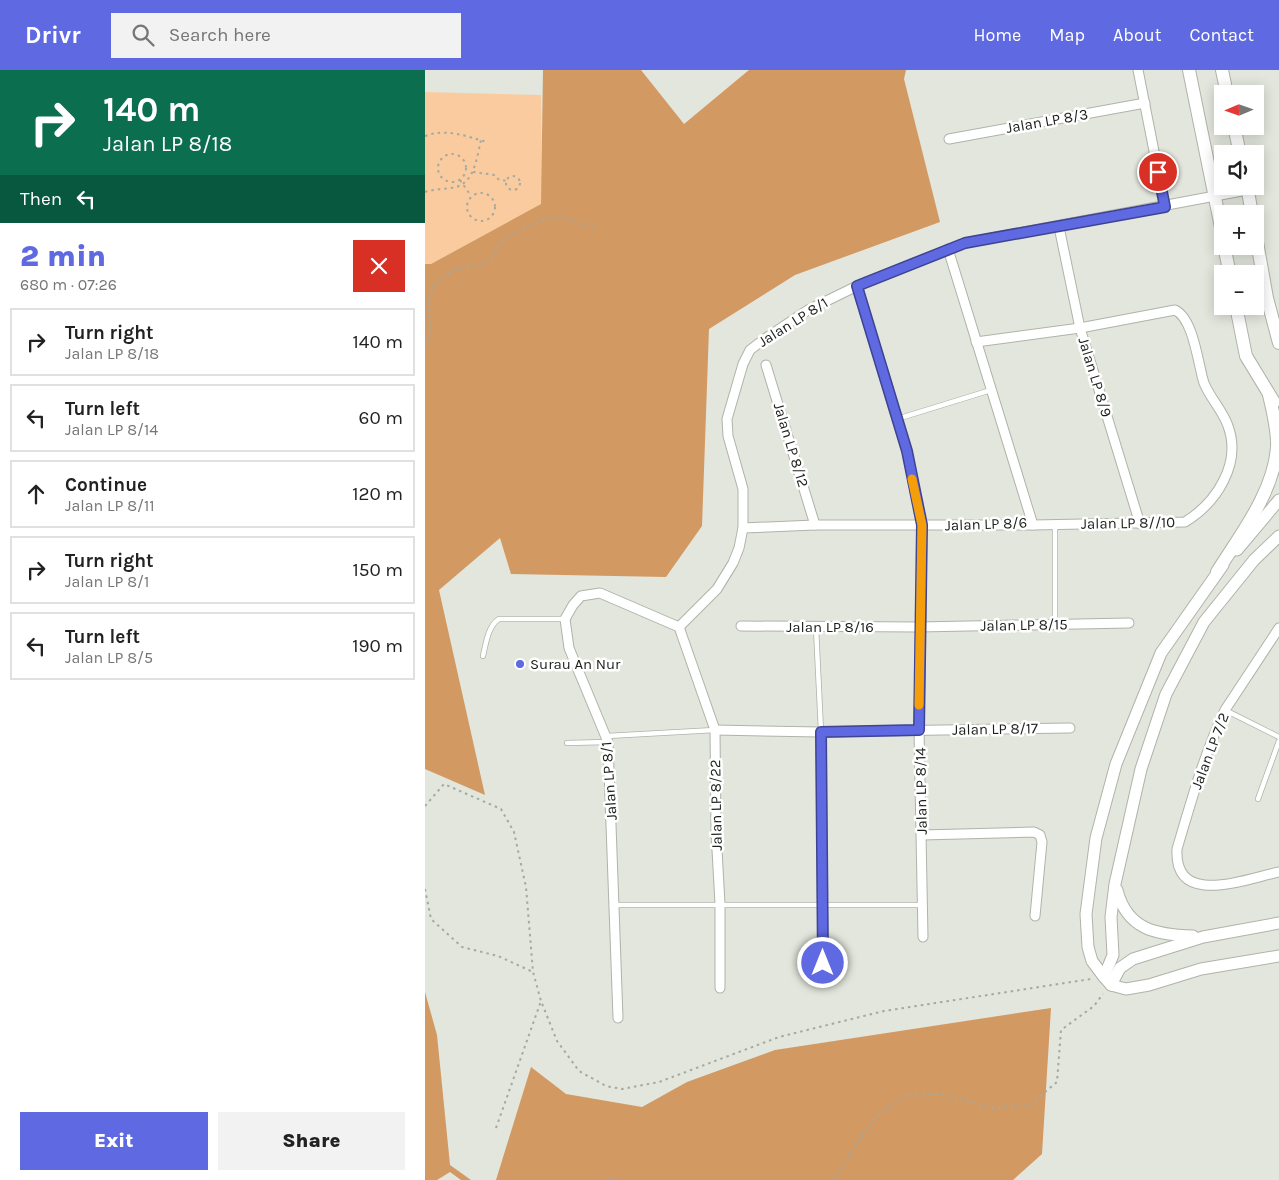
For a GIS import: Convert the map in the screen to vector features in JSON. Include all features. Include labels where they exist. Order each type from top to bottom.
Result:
[{"type":"main road","points":[[1189,70],[1217,205]]},
{"type":"main road","points":[[1222,70],[1225,85]]},
{"type":"main road","points":[[1259,255],[1267,298],[1279,343]]},
{"type":"main road","points":[[1238,315],[1246,356],[1279,408]]},
{"type":"main road","points":[[1217,572],[1258,507],[1272,471],[1277,448],[1269,395]]},
{"type":"street","points":[[1138,70],[1165,207]]},
{"type":"street","name":"Jalan LP 8/3","points":[[949,139],[1145,103]]},
{"type":"street","name":"Jalan LP 8/1","points":[[679,627],[723,579],[739,548],[743,528],[743,489],[728,436],[727,418],[743,364],[750,350],[808,310],[857,286],[965,243],[1059,227],[1222,195]]},
{"type":"street","name":"Jalan LP 8/9","points":[[1059,227],[1080,328],[1140,524]]},
{"type":"street","name":"Jalan LP 8/6","points":[[743,528],[815,525],[1033,525],[948,250]]},
{"type":"street","name":"Jalan LP 8/14","points":[[857,286],[895,419],[907,451],[922,525],[919,627],[919,730],[923,937]]},
{"type":"street","name":"Jalan LP 8//10","points":[[1033,525],[1185,522],[1202,512],[1227,474],[1232,458],[1233,442],[1228,424],[1205,383],[1194,340],[1178,311],[1172,310],[1080,328]]},
{"type":"street","points":[[976,342],[1080,328]]},
{"type":"street","name":"Jalan LP 8/12","points":[[766,365],[815,525]]},
{"type":"street","points":[[1279,500],[1217,572],[1161,653],[1116,764],[1096,838],[1085,914],[1088,947],[1092,961],[1108,981],[1127,989],[1201,969],[1279,956]]},
{"type":"street","points":[[1108,981],[1113,955],[1111,918],[1115,884],[1141,769],[1166,694],[1205,622],[1254,560],[1279,536]]},
{"type":"street","points":[[565,619],[581,596],[600,593],[679,627]]},
{"type":"street","name":"Jalan LP 8/1","points":[[565,619],[569,648],[607,739],[618,1018]]},
{"type":"street","name":"Jalan LP 8/15","points":[[919,627],[1129,623]]},
{"type":"street","name":"Jalan LP 8/16","points":[[741,626],[816,628],[919,627]]},
{"type":"street","name":"Jalan LP 8/22","points":[[679,627],[715,730],[716,832],[720,904],[720,988]]},
{"type":"street","name":"Jalan LP 7/2","points":[[1279,628],[1225,710],[1199,779],[1177,849],[1179,866],[1190,883],[1204,886],[1279,872]]},
{"type":"street","name":"Jalan LP 8/17","points":[[715,730],[821,732],[1071,728]]},
{"type":"street","points":[[821,732],[823,963]]},
{"type":"street","points":[[922,835],[1033,832],[1040,835],[1042,842],[1035,916]]},
{"type":"street","points":[[1115,884],[1120,902],[1126,914],[1141,926],[1151,932],[1203,937]]},
{"type":"street","points":[[1108,981],[1120,968],[1133,959],[1203,937],[1279,922]]},
{"type":"lane","points":[[895,419],[991,390]]},
{"type":"lane","points":[[1055,524],[1055,624]]},
{"type":"lane","points":[[483,656],[490,630],[499,619],[565,619]]},
{"type":"lane","points":[[816,628],[821,732]]},
{"type":"lane","points":[[1225,710],[1279,737]]},
{"type":"lane","points":[[567,743],[715,730]]},
{"type":"lane","points":[[1259,799],[1279,741]]},
{"type":"lane","points":[[614,905],[922,905]]},
{"type":"path","points":[[425,136],[437,132],[450,131],[487,142]]},
{"type":"path","points":[[425,192],[463,184],[473,172],[481,140]]},
{"type":"path","points":[[453,154],[465,162],[466,172],[460,180],[446,181],[439,174],[438,165],[443,156],[453,154]]},
{"type":"path","points":[[473,172],[495,175],[498,179],[506,182]]},
{"type":"path","points":[[513,176],[519,179],[520,185],[513,190],[507,187],[506,182],[513,176]]},
{"type":"path","points":[[460,180],[471,196]]},
{"type":"path","points":[[480,192],[490,195],[495,209],[490,218],[481,221],[469,214],[467,204],[471,196],[480,192]]},
{"type":"path","points":[[425,344],[430,323],[427,302],[431,290],[441,278],[454,269],[487,262],[507,237],[521,228],[562,217],[596,230]]},
{"type":"path","points":[[425,806],[443,784],[501,809],[514,832],[521,856],[526,887],[533,972],[541,1000],[557,1041],[579,1071],[606,1086],[622,1089],[659,1082],[779,1036],[884,1011],[1108,981]]},
{"type":"path","points":[[425,889],[431,919],[462,947],[499,956],[533,972]]},
{"type":"path","points":[[833,1180],[875,1117],[907,1094],[943,1094],[990,1108],[1028,1106],[1057,1082],[1061,1030],[1094,1006],[1108,981]]},
{"type":"path","points":[[495,1128],[541,1000]]},
{"type":"path","points":[[601,1180],[612,1177],[618,1180]]},
{"type":"shaded area","points":[[543,70],[641,70],[684,124],[749,70],[906,70],[904,79],[940,222],[795,275],[709,329],[702,526],[666,577],[511,574],[500,538],[439,590],[485,795],[425,769],[425,264],[431,264],[541,204]]},
{"type":"shaded area","points":[[425,92],[541,95],[542,204],[431,264],[425,264]]},
{"type":"shaded area","points":[[425,992],[437,1035],[450,1165],[471,1180],[461,1180],[450,1172],[437,1180],[425,1180]]},
{"type":"shaded area","points":[[1051,1008],[1042,1154],[1013,1180],[496,1180],[531,1067],[566,1094],[642,1107],[687,1082],[775,1050]]},
{"type":"slow traffic","points":[[912,479],[922,525],[919,705]]},
{"type":"place","name":"Surau An Nur","points":[[520,664]]},
{"type":"route","points":[[823,963],[821,732],[919,730],[919,627],[922,525],[907,451],[895,419],[857,286],[965,243],[1165,207],[1158,172]]}]
